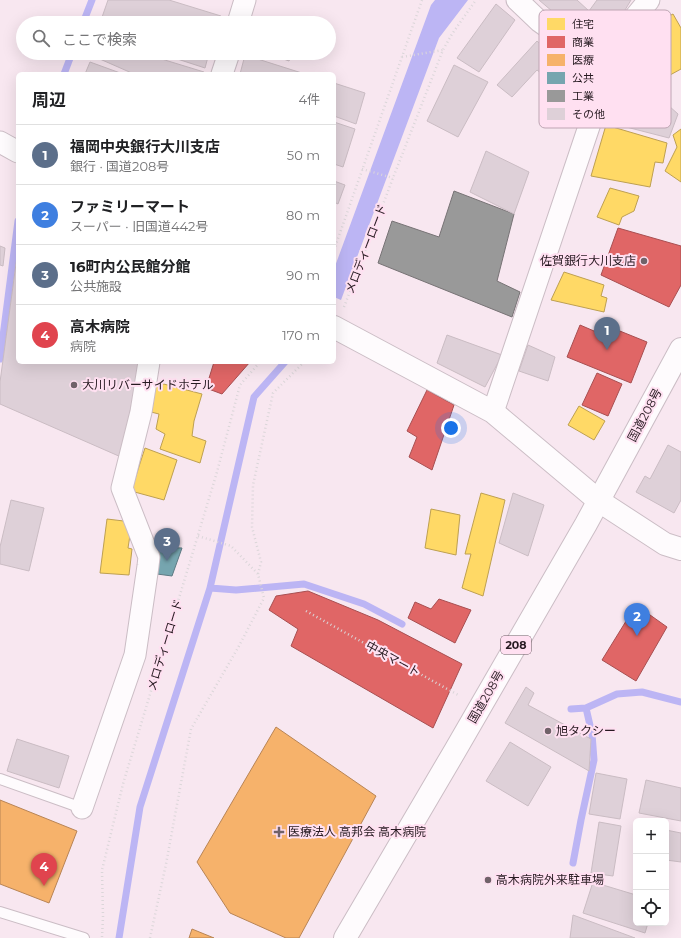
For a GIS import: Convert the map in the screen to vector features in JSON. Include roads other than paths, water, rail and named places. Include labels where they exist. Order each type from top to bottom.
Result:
[{"type":"main road","points":[[337,323],[493,412],[599,501],[665,544],[681,549]]},
{"type":"main road","name":"国道208号","points":[[344,938],[599,501],[681,349]]},
{"type":"street","points":[[240,16],[246,0]]},
{"type":"street","points":[[517,0],[539,21]]},
{"type":"street","points":[[641,10],[649,0]]},
{"type":"street","points":[[223,72],[226,60]]},
{"type":"street","points":[[493,412],[588,128]]},
{"type":"street","points":[[0,142],[16,151]]},
{"type":"street","points":[[82,808],[134,655],[147,574],[149,557],[122,488],[141,412],[149,364]]},
{"type":"lane","points":[[0,779],[82,808]]},
{"type":"lane","points":[[0,912],[84,938]]},
{"type":"waterway","points":[[86,16],[92,0]]},
{"type":"waterway","points":[[65,72],[69,60]]},
{"type":"waterway","points":[[0,359],[16,236]]},
{"type":"waterway","points":[[119,938],[140,807],[210,588],[254,397],[283,364]]},
{"type":"waterway","points":[[210,588],[236,590],[304,584],[364,604],[402,624]]},
{"type":"waterway","points":[[573,863],[594,760],[592,734],[586,708],[617,694],[642,692],[681,702]]},
{"type":"waterway","points":[[571,709],[586,708]]},
{"type":"place","name":"佐賀銀行大川支店","points":[[644,261]]},
{"type":"place","name":"福岡中央銀行大川支店","points":[[607,350]]},
{"type":"place","name":"大川リバーサイドホテル","points":[[74,385]]},
{"type":"place","name":"16町内公民館分館","points":[[167,561]]},
{"type":"place","name":"ファミリーマート","points":[[637,636]]},
{"type":"place","name":"旭タクシー","points":[[548,731]]},
{"type":"place","name":"医療法人 高邦会 高木病院","points":[[279,832]]},
{"type":"place","name":"高木病院外来駐車場","points":[[488,880]]},
{"type":"place","name":"高木病院","points":[[44,886]]}]
